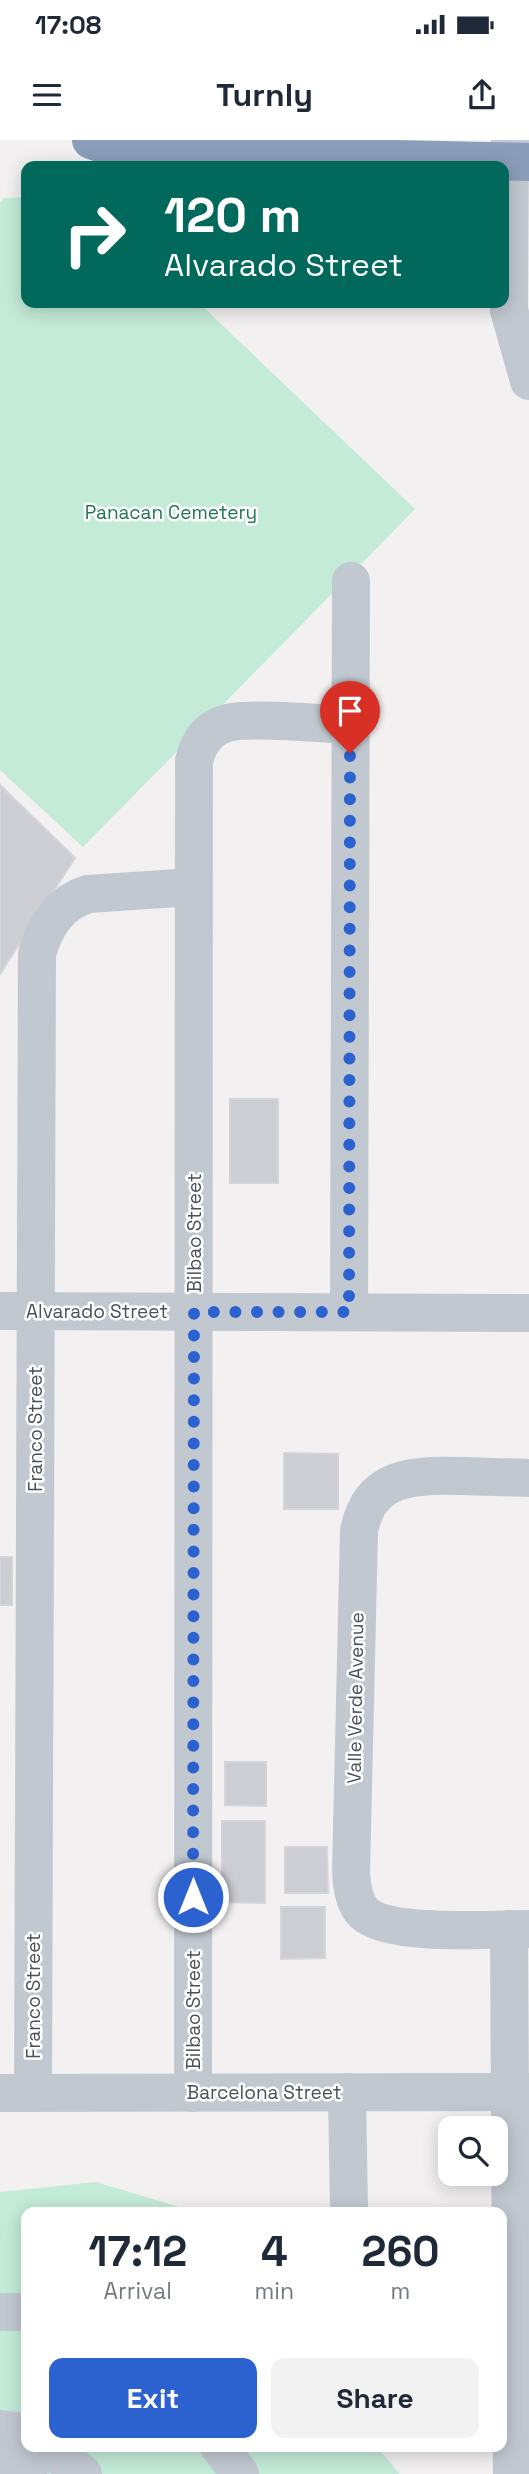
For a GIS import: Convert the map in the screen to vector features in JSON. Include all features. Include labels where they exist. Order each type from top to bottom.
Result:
[{"type":"highway","points":[[91,140],[129,153],[438,150],[516,154]]},
{"type":"street","points":[[516,154],[519,268],[509,310],[529,381]]},
{"type":"street","points":[[349,1312],[351,581]]},
{"type":"street","name":"Bilbao Street","points":[[193,2092],[194,761],[197,749],[208,733],[234,721],[350,725]]},
{"type":"street","name":"Franco Street","points":[[16,2093],[18,1311],[37,954],[56,914],[77,897],[193,887]]},
{"type":"street","name":"Alvarado Street","points":[[18,1311],[529,1312]]},
{"type":"street","name":"Valle Verde Avenue","points":[[512,2474],[519,1929],[410,1928],[389,1925],[363,1912],[355,1900],[351,1873],[359,1531],[363,1512],[385,1487],[402,1480],[426,1476],[529,1478]]},
{"type":"street","points":[[346,2092],[349,2207]]},
{"type":"street","name":"Barcelona Street","points":[[16,2093],[519,2092]]},
{"type":"street","points":[[0,2312],[21,2312]]},
{"type":"street","points":[[0,2430],[21,2437]]},
{"type":"street","points":[[0,2463],[21,2464],[32,2452]]},
{"type":"street","points":[[53,2452],[83,2474]]},
{"type":"street","points":[[224,2452],[240,2474]]},
{"type":"green space","name":"Panacan Cemetery","points":[[21,197],[21,308],[204,308],[415,509],[83,847],[0,770],[0,203],[4,198]]},
{"type":"green space","points":[[96,2182],[179,2207],[21,2207],[21,2452],[381,2452],[400,2474],[0,2474],[0,2192]]},
{"type":"building","points":[[0,785],[75,858],[0,974]]},
{"type":"building","points":[[230,1099],[278,1099],[278,1183],[230,1183]]},
{"type":"building","points":[[284,1453],[338,1454],[338,1509],[284,1509]]},
{"type":"building","points":[[0,1557],[12,1557],[12,1605],[0,1605]]},
{"type":"building","points":[[225,1762],[266,1762],[266,1806],[225,1805]]},
{"type":"building","points":[[222,1821],[265,1821],[265,1903],[222,1902]]},
{"type":"building","points":[[285,1847],[327,1847],[328,1893],[285,1893]]},
{"type":"building","points":[[281,1907],[325,1907],[325,1958],[281,1959]]},
{"type":"route","points":[[193,1897],[194,1312],[349,1312],[350,753]]}]
